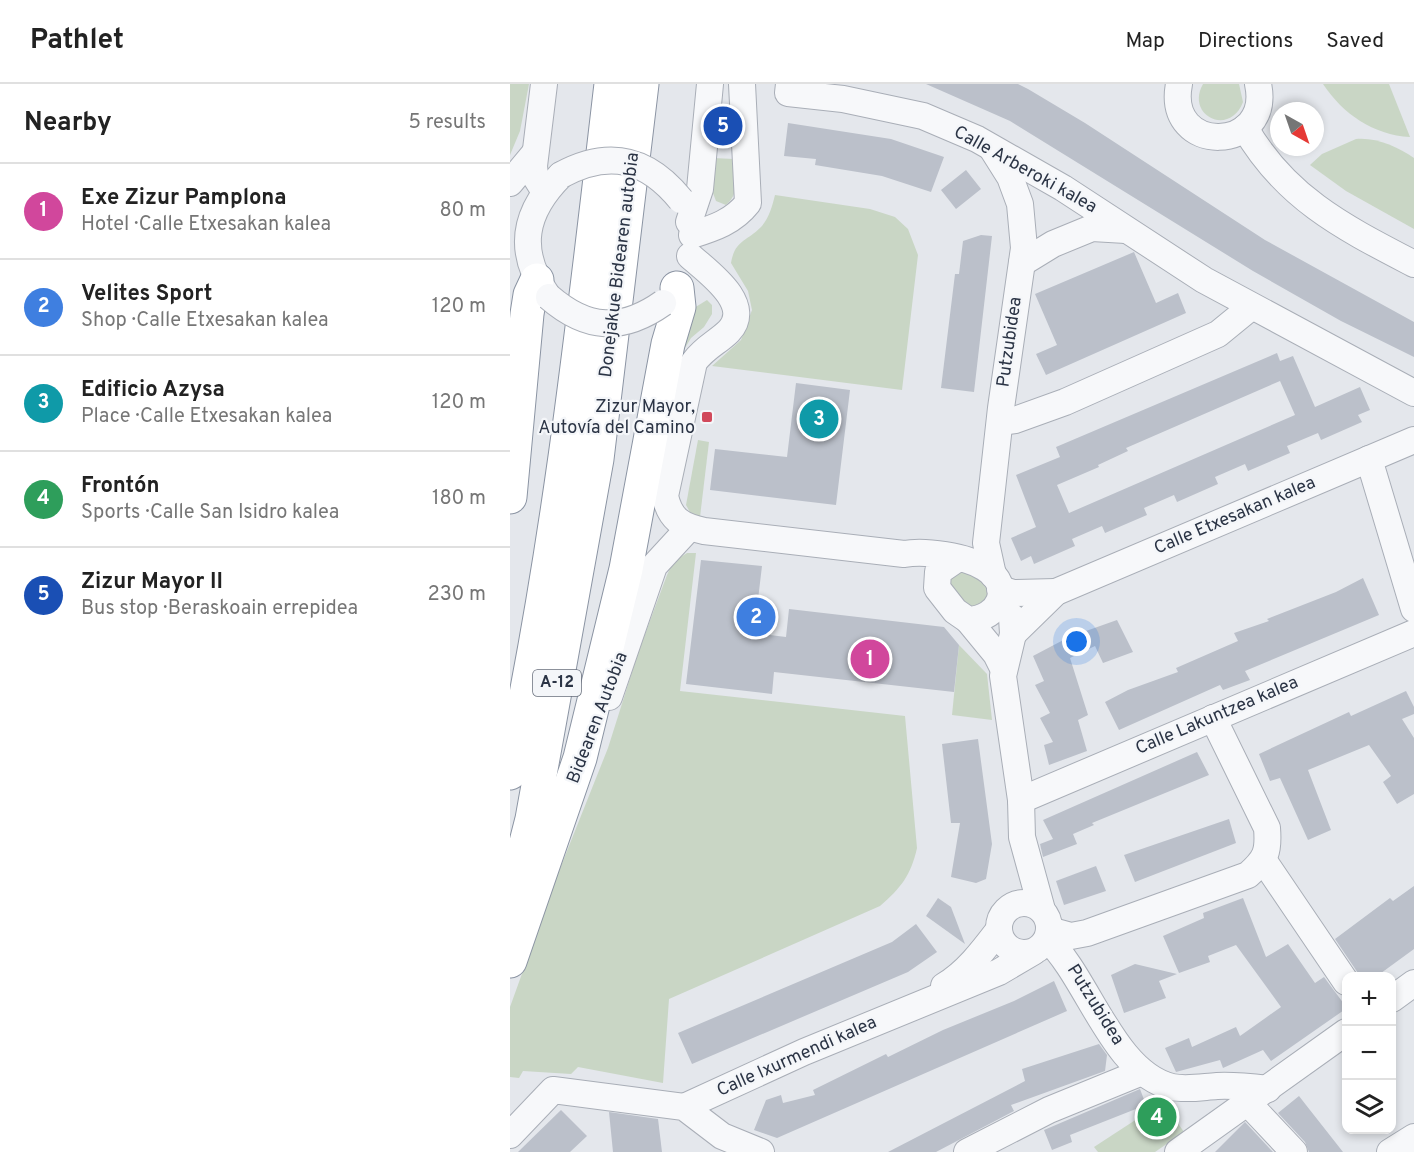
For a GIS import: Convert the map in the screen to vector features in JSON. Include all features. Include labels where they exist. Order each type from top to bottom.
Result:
[{"type":"highway","name":"Donejakue Bidearen autobia","points":[[510,773],[522,717],[571,426],[611,84]]},
{"type":"highway","name":"Donejakue Bidearen autobia","points":[[510,905],[532,819],[597,459],[642,84]]},
{"type":"highway","points":[[510,497],[526,314],[532,279]]},
{"type":"highway","points":[[510,961],[580,758],[626,569],[668,344],[679,307],[670,296]]},
{"type":"street","points":[[544,84],[534,154],[536,176],[549,188]]},
{"type":"street","points":[[670,296],[700,189],[710,84]]},
{"type":"street","points":[[688,228],[716,228],[738,216],[748,203],[742,84]]},
{"type":"street","name":"Calle Arberoki kalea","points":[[789,84],[788,93],[843,99],[923,116],[992,147],[1064,188],[1126,230],[1251,307],[1414,393]]},
{"type":"street","points":[[1179,84],[1179,110],[1193,129],[1215,138],[1231,136],[1245,128],[1258,108],[1258,84]]},
{"type":"street","points":[[1245,128],[1257,148],[1282,179],[1311,206],[1340,225],[1414,264]]},
{"type":"street","name":"Putzubidea","points":[[992,147],[1010,177],[1020,204],[1024,225],[1022,263],[986,543],[998,587],[1013,620],[1013,634],[1004,668],[1009,722],[1021,800],[1022,837],[1043,933],[1062,953],[1098,1016],[1142,1072]]},
{"type":"street","points":[[510,183],[534,154]]},
{"type":"street","points":[[726,291],[702,283],[670,296],[636,319],[605,324],[584,320],[565,311],[532,279],[527,243],[529,227],[549,188],[581,165],[603,160],[626,161],[648,169],[666,182],[688,228],[726,291],[736,303],[736,318],[729,331],[705,348],[694,362],[665,496],[669,512],[689,528],[904,554],[917,552],[962,559],[985,568],[998,587],[993,613],[973,620]]},
{"type":"street","points":[[510,192],[549,188]]},
{"type":"street","name":"Calle Arberoki kalea","points":[[1022,263],[1053,244],[1092,228],[1126,230]]},
{"type":"street","points":[[1000,423],[1065,402],[1218,334],[1251,307]]},
{"type":"street","name":"Calle Etxesakan kalea","points":[[1013,634],[1056,592],[1414,440]]},
{"type":"street","points":[[1369,459],[1414,609]]},
{"type":"street","name":"Bidearen Autobia","points":[[564,804],[583,769],[654,566],[689,528]]},
{"type":"street","points":[[937,588],[938,572],[986,543]]},
{"type":"street","points":[[904,554],[955,610],[1003,633],[1013,634]]},
{"type":"street","name":"Calle Etxesakan kalea","points":[[998,587],[1013,593],[1056,592]]},
{"type":"street","name":"Putzubidea","points":[[973,620],[1004,668]]},
{"type":"street","name":"Calle Lakuntzea kalea","points":[[1021,800],[1414,633]]},
{"type":"street","points":[[1043,933],[1083,935],[1248,875],[1264,861],[1268,843],[1267,828],[1213,718]]},
{"type":"street","name":"Putzubidea","points":[[1002,920],[1016,885],[1018,850],[1022,837]]},
{"type":"street","points":[[1264,861],[1342,975]]},
{"type":"street","points":[[1020,903],[1036,905],[1043,933],[1025,954],[1010,950],[1000,939],[1002,920],[1020,903]]},
{"type":"street","name":"Calle Ixurmendi kalea","points":[[911,1007],[955,980],[978,957],[1002,920]]},
{"type":"street","name":"Calle Ixurmendi kalea","points":[[684,1107],[804,1052],[999,972],[1043,933]]},
{"type":"street","points":[[1396,996],[1414,983]]},
{"type":"street","points":[[1178,1152],[1342,1036]]},
{"type":"street","points":[[967,1152],[1049,1110],[1142,1072],[1174,1087],[1268,1089]]},
{"type":"street","points":[[1211,1086],[1229,1104],[1239,1108],[1294,1152]]},
{"type":"street","points":[[510,1135],[553,1090],[684,1107],[722,1136],[761,1152]]},
{"type":"street","points":[[1390,1152],[1414,1137]]},
{"type":"green space","points":[[510,84],[529,84],[520,131],[510,155]]},
{"type":"green space","points":[[1203,84],[1239,84],[1243,102],[1237,113],[1220,120],[1204,113],[1199,95]]},
{"type":"green space","points":[[1323,84],[1389,84],[1410,137],[1384,132],[1360,121],[1340,105]]},
{"type":"green space","points":[[1356,139],[1364,139],[1386,144],[1414,158],[1414,229],[1346,191],[1310,165],[1320,156],[1324,156],[1324,153]]},
{"type":"green space","points":[[713,158],[734,159],[735,190],[726,205],[716,201],[710,185]]},
{"type":"green space","points":[[775,195],[870,209],[895,217],[908,229],[918,255],[902,390],[712,366],[741,340],[752,310],[748,291],[731,263],[733,255],[738,245],[764,224]]},
{"type":"green space","points":[[707,300],[712,305],[712,314],[704,327],[691,338],[682,353],[694,308]]},
{"type":"green space","points":[[698,440],[709,442],[700,517],[691,514],[686,505]]},
{"type":"green space","points":[[687,553],[696,553],[680,691],[905,716],[917,848],[915,858],[904,880],[880,906],[669,999],[663,1083],[578,1067],[571,1074],[523,1071],[519,1078],[510,1077],[510,1007],[559,871],[608,748],[638,653],[667,575],[673,562]]},
{"type":"green space","points":[[967,568],[993,589],[974,614],[945,582],[948,574]]},
{"type":"green space","points":[[959,645],[987,674],[992,720],[952,715]]},
{"type":"green space","points":[[1163,1102],[1184,1132],[1155,1152],[1098,1152],[1094,1147]]},
{"type":"building","points":[[926,84],[1018,84],[1028,89],[1085,123],[1265,240],[1414,322],[1414,357],[1341,321],[1253,271],[1010,121]]},
{"type":"building","points":[[788,123],[891,139],[944,157],[931,192],[882,176],[815,165],[816,159],[784,156]]},
{"type":"building","points":[[966,170],[981,189],[956,209],[941,190]]},
{"type":"building","points":[[981,235],[992,236],[974,392],[941,388],[955,274],[959,274],[963,241]]},
{"type":"building","points":[[1134,252],[1156,303],[1178,293],[1186,313],[1046,375],[1036,354],[1057,345],[1035,294]]},
{"type":"building","points":[[1277,353],[1280,361],[1293,356],[1315,407],[1360,387],[1370,410],[1358,415],[1362,422],[1321,440],[1318,433],[1287,446],[1290,453],[1248,471],[1245,464],[1215,477],[1218,484],[1177,502],[1174,495],[1144,508],[1147,515],[1105,533],[1102,526],[1072,539],[1075,546],[1034,564],[1031,556],[1021,561],[1011,538],[1036,527],[1016,475],[1060,457],[1056,447]],"holes":[[[1280,381],[1295,415],[1069,513],[1057,485],[1099,467],[1098,465],[1128,451],[1126,448]]]},
{"type":"building","points":[[796,383],[850,390],[836,505],[710,490],[715,449],[787,457]]},
{"type":"building","points":[[701,560],[762,566],[754,633],[786,637],[789,609],[944,627],[959,645],[954,692],[774,672],[772,694],[686,684]]},
{"type":"building","points":[[1363,578],[1379,615],[1245,671],[1250,680],[1223,690],[1220,685],[1119,730],[1105,702],[1128,690],[1178,672],[1176,668],[1238,641],[1234,633],[1269,621],[1267,619],[1336,592]]},
{"type":"building","points":[[1117,620],[1133,652],[1103,663],[1095,646],[1070,658],[1088,715],[1078,720],[1087,751],[1049,765],[1044,745],[1053,742],[1040,718],[1050,713],[1035,685],[1044,681],[1033,656],[1069,637]]},
{"type":"building","points":[[1406,691],[1414,707],[1414,714],[1402,719],[1414,738],[1414,794],[1397,804],[1383,782],[1391,776],[1369,745],[1308,770],[1331,830],[1308,840],[1280,778],[1270,781],[1259,754],[1349,712],[1351,716]]},
{"type":"building","points":[[978,739],[992,844],[986,879],[976,883],[951,877],[960,823],[951,823],[942,744]]},
{"type":"building","points":[[1197,752],[1209,775],[1092,823],[1094,825],[1073,834],[1077,844],[1043,857],[1040,844],[1053,839],[1043,820]]},
{"type":"building","points":[[1229,819],[1236,843],[1135,882],[1124,855]]},
{"type":"building","points":[[1096,866],[1106,891],[1064,905],[1056,881]]},
{"type":"building","points":[[1414,886],[1414,949],[1382,972],[1357,972],[1335,939],[1390,898],[1393,901]]},
{"type":"building","points":[[938,898],[951,907],[965,944],[926,916]]},
{"type":"building","points":[[1243,898],[1266,957],[1288,944],[1315,983],[1324,977],[1342,1001],[1342,1011],[1271,1061],[1263,1050],[1223,1068],[1220,1060],[1176,1072],[1165,1048],[1189,1038],[1192,1047],[1236,1027],[1240,1036],[1281,1007],[1236,945],[1208,956],[1210,962],[1179,973],[1163,936],[1204,918],[1203,913]]},
{"type":"building","points":[[916,924],[937,952],[908,972],[692,1064],[678,1033],[892,942]]},
{"type":"building","points":[[1135,964],[1177,974],[1159,981],[1166,998],[1124,1013],[1111,975]]},
{"type":"building","points":[[1054,981],[1067,1011],[777,1138],[754,1130],[766,1100],[781,1095],[783,1103],[815,1095],[813,1090],[886,1054],[888,1057]]},
{"type":"building","points":[[1099,1044],[1107,1055],[1105,1071],[1011,1105],[1014,1111],[936,1152],[888,1152],[1025,1081],[1022,1069]]},
{"type":"building","points":[[1140,1089],[1146,1105],[1070,1135],[1072,1142],[1052,1150],[1044,1130]]},
{"type":"building","points":[[1299,1096],[1343,1152],[1309,1152],[1305,1142],[1278,1113]]},
{"type":"building","points":[[561,1110],[587,1136],[570,1152],[518,1152]]},
{"type":"building","points":[[609,1112],[658,1119],[662,1152],[613,1152]]},
{"type":"building","points":[[1245,1122],[1273,1152],[1215,1152]]},
{"type":"place","name":"Zizur Mayor II","points":[[723,126]]},
{"type":"place","name":"Zizur Mayor, Autovía del Camino","points":[[707,417]]},
{"type":"place","name":"Edificio Azysa","points":[[819,419]]},
{"type":"place","name":"Velites Sport","points":[[756,617]]},
{"type":"place","name":"Exe Zizur Pamplona","points":[[870,659]]},
{"type":"place","name":"Frontón","points":[[1157,1117]]}]
